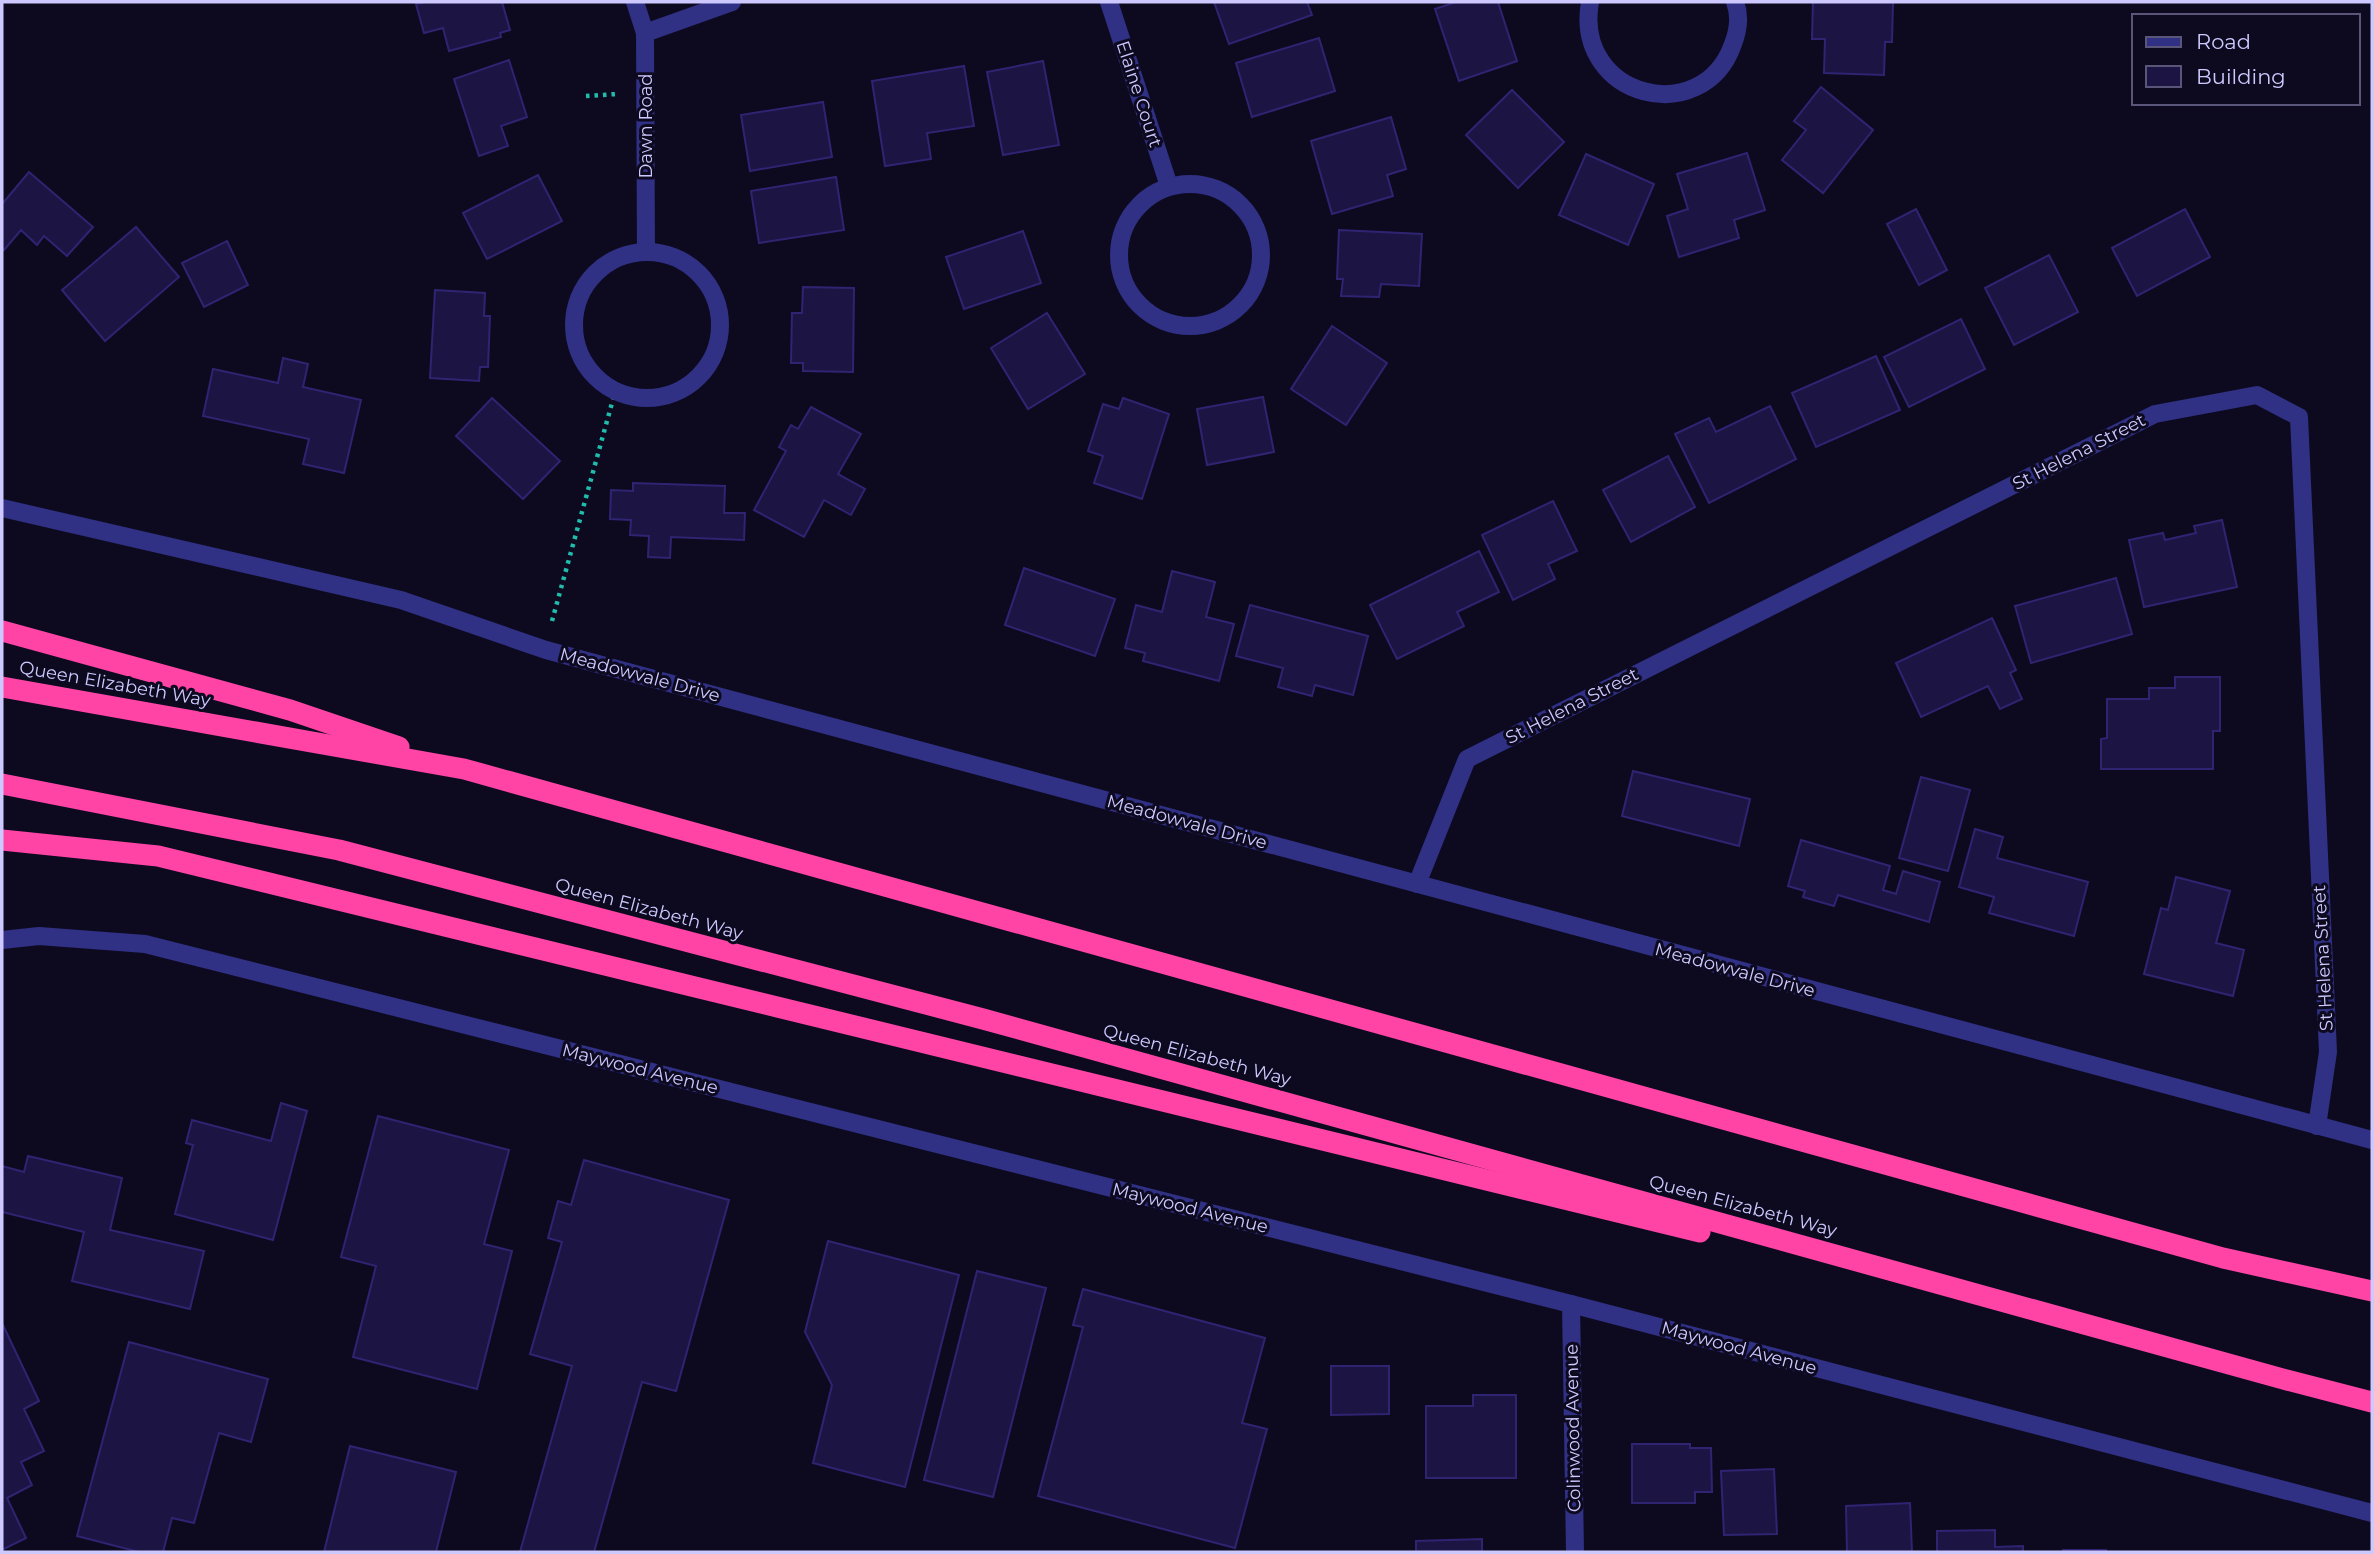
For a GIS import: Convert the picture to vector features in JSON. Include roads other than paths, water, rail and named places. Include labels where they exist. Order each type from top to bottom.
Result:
[{"type":"highway","points":[[2,631],[290,710],[464,769]]},
{"type":"highway","name":"Queen Elizabeth Way","points":[[2,687],[464,769],[2222,1258],[2372,1291]]},
{"type":"highway","name":"Queen Elizabeth Way","points":[[2,784],[339,850],[983,1019],[2372,1402]]},
{"type":"highway","points":[[2,840],[158,856],[2121,1334]]},
{"type":"street","name":"Dawn Road","points":[[635,2],[645,33],[646,251]]},
{"type":"street","points":[[645,33],[732,2]]},
{"type":"street","name":"Elaine Court","points":[[1109,2],[1169,187]]},
{"type":"street","points":[[1590,2],[1587,18],[1590,42],[1601,63],[1618,80],[1639,91],[1665,95],[1690,90],[1712,76],[1729,57],[1737,33],[1735,2]]},
{"type":"street","points":[[1192,184],[1215,188],[1236,200],[1251,218],[1260,239],[1261,263],[1255,285],[1242,304],[1223,319],[1201,326],[1177,326],[1154,317],[1136,302],[1124,282],[1118,259],[1121,236],[1131,214],[1147,198],[1169,187],[1192,184]]},
{"type":"street","points":[[646,251],[670,255],[691,266],[709,283],[719,306],[721,329],[716,353],[704,373],[685,389],[663,398],[638,399],[615,392],[595,377],[580,358],[573,334],[575,310],[584,287],[600,268],[622,256],[646,251]]},
{"type":"street","name":"St Helena Street","points":[[1417,884],[1467,759],[2155,414],[2256,395],[2299,417],[2328,1052],[2317,1126]]},
{"type":"street","name":"Meadowvale Drive","points":[[2,508],[401,600],[545,650],[2372,1140]]},
{"type":"street","name":"Maywood Avenue","points":[[2,940],[39,936],[145,944],[1571,1304],[2372,1513]]},
{"type":"street","name":"Colinwood Avenue","points":[[1571,1304],[1575,1552]]}]
